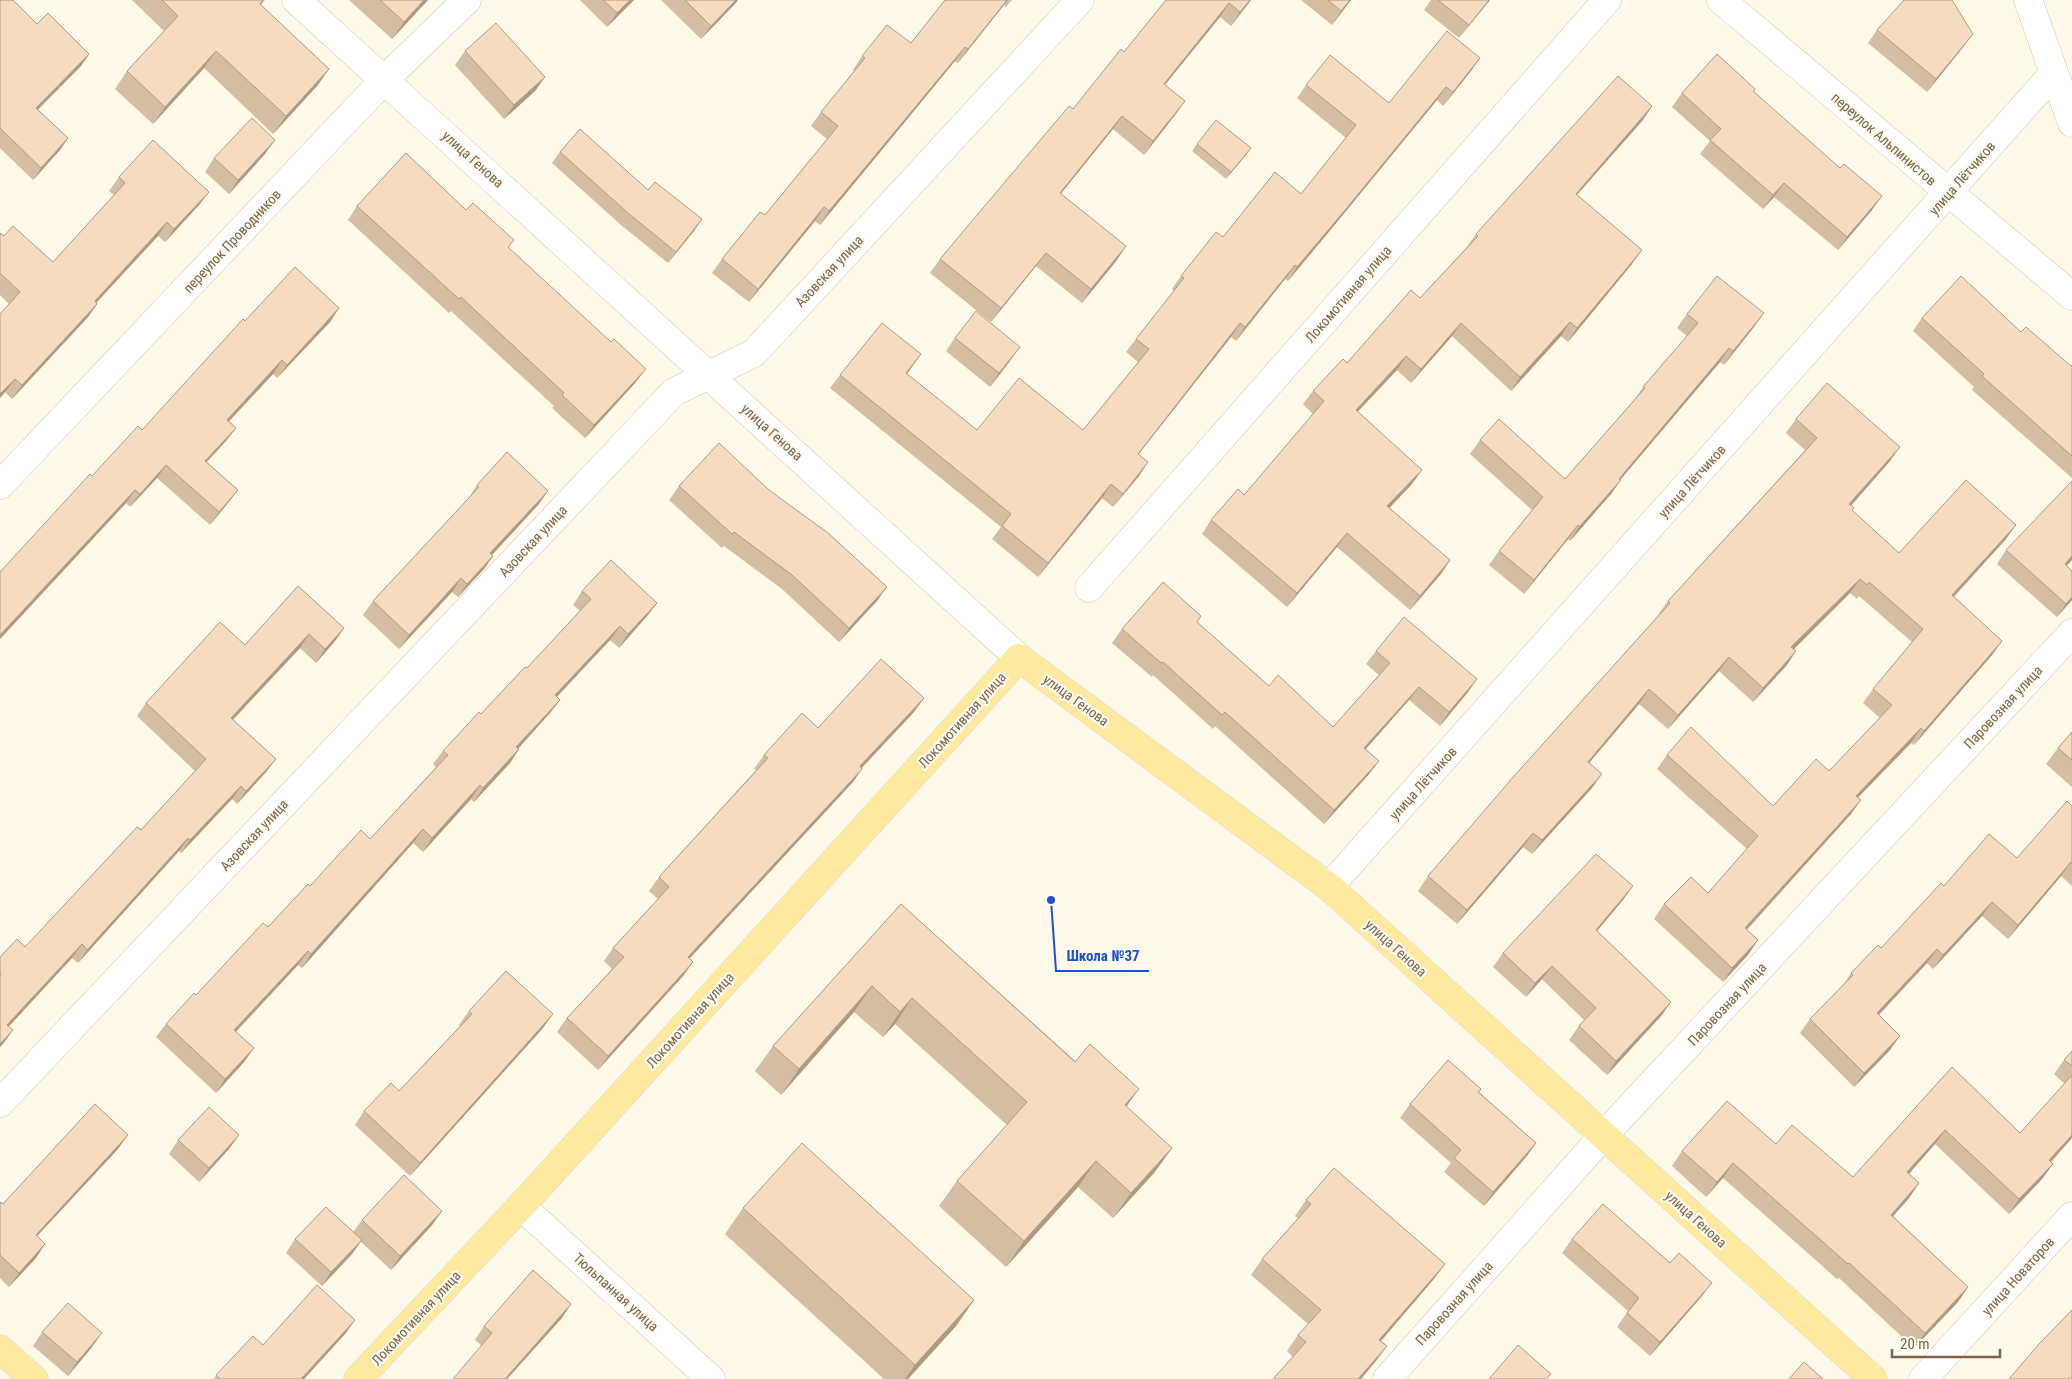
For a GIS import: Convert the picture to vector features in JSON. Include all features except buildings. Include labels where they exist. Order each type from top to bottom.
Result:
[{"type":"main road","name":"улица Генова","points":[[1019,658],[1329,887],[1873,1379]]},
{"type":"main road","name":"Локомотивная улица","points":[[358,1379],[521,1206],[1019,658]]},
{"type":"main road","points":[[0,1349],[34,1379]]},
{"type":"street","name":"улица Генова","points":[[296,0],[1019,658]]},
{"type":"street","name":"переулок Проводников","points":[[0,485],[385,79],[467,0]]},
{"type":"street","name":"Азовская улица","points":[[0,1103],[674,392],[754,353],[1080,0]]},
{"type":"street","name":"Локомотивная улица","points":[[1089,588],[1607,0]]},
{"type":"street","name":"переулок Альпинистов","points":[[1721,0],[1948,194],[2072,296]]},
{"type":"street","points":[[2028,0],[2072,123]]},
{"type":"street","name":"улица Лётчиков","points":[[1329,887],[2054,73]]},
{"type":"street","name":"Паровозная улица","points":[[1387,1379],[1603,1136],[2072,633]]},
{"type":"street","name":"Тюльпанная улица","points":[[521,1206],[711,1379]]},
{"type":"street","name":"улица Новаторов","points":[[1923,1379],[2072,1216]]},
{"type":"place","name":"Школа №37","points":[[1051,900]]}]
